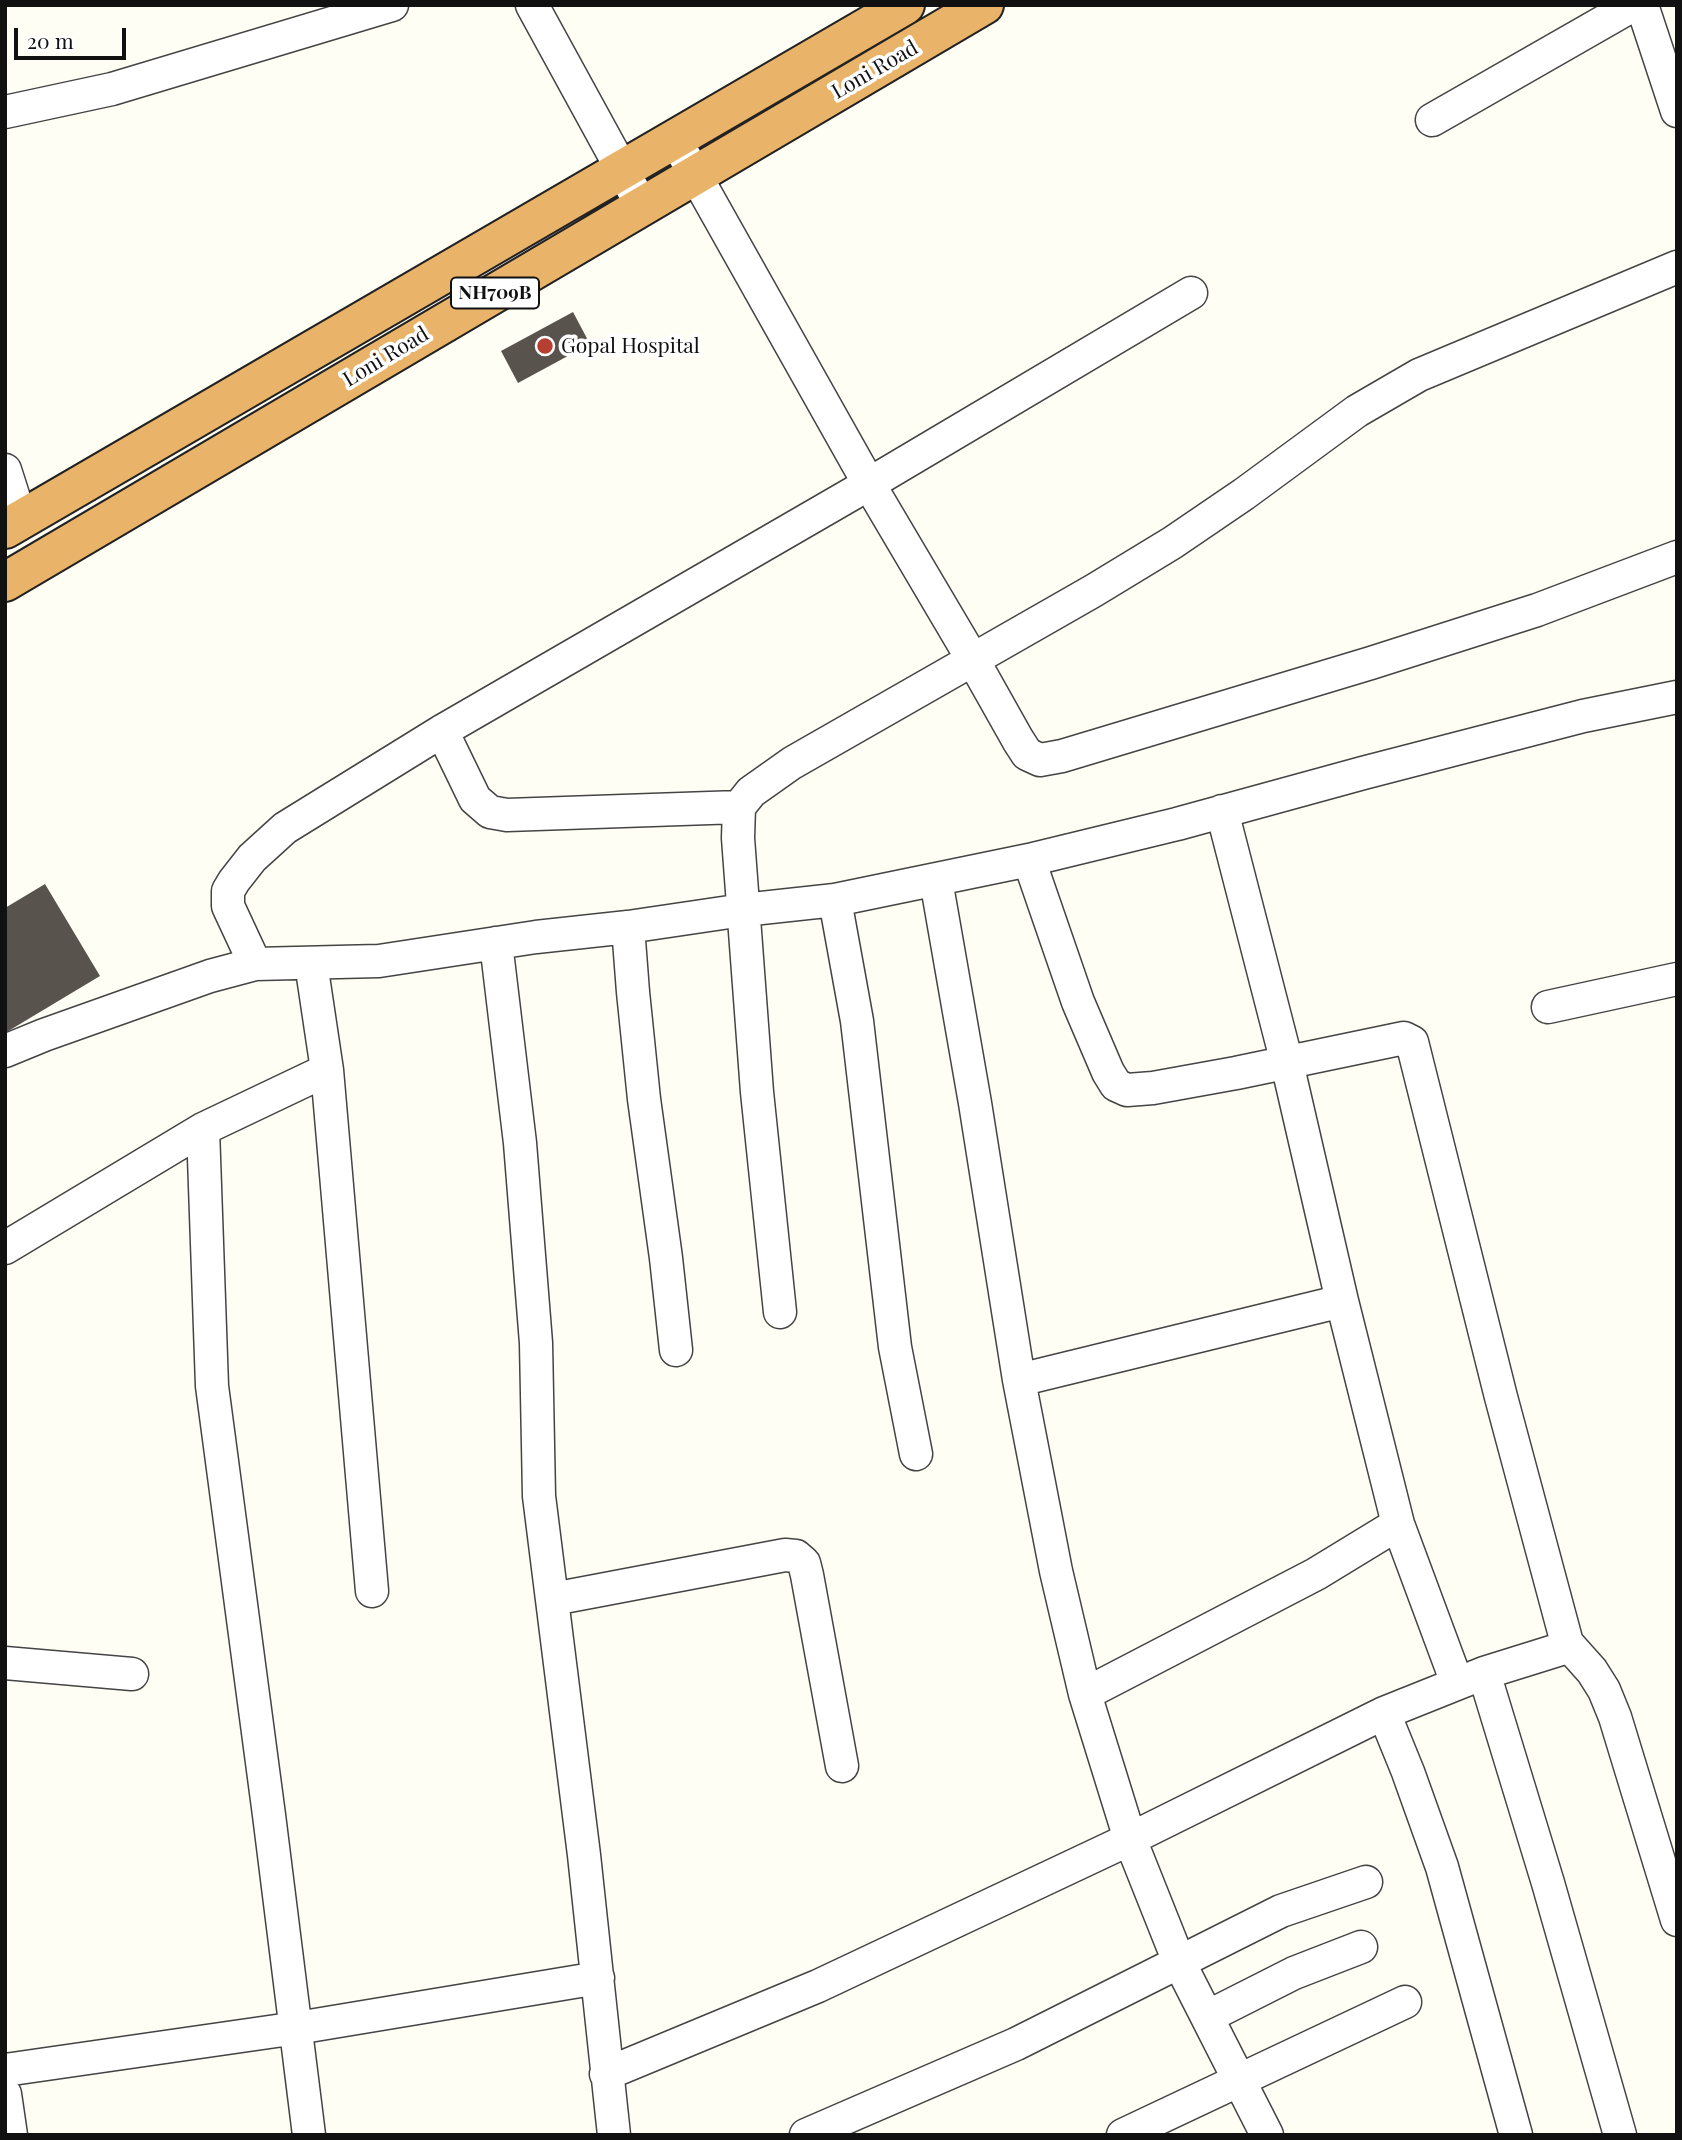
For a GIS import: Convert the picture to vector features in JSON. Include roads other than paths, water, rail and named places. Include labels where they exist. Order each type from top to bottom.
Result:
[{"type":"highway","name":"Loni Road","points":[[13,525],[905,5]]},
{"type":"highway","name":"Loni Road","points":[[5,582],[984,5]]},
{"type":"street","points":[[5,112],[113,89],[392,5]]},
{"type":"street","points":[[532,5],[642,206]]},
{"type":"street","points":[[1432,120],[1633,5]]},
{"type":"street","points":[[1642,5],[1677,111]]},
{"type":"street","points":[[675,139],[869,484],[1027,754],[1040,760],[1062,756],[1384,659],[1537,610],[1677,557]]},
{"type":"street","points":[[780,1312],[757,1092],[738,838],[739,807],[751,792],[792,763],[1172,543],[1357,411],[1419,375],[1677,267]]},
{"type":"street","points":[[256,964],[228,906],[228,891],[246,865],[285,828],[442,731],[869,484],[1191,293]]},
{"type":"street","points":[[5,470],[13,525]]},
{"type":"street","points":[[5,1051],[210,976],[256,964],[379,961],[496,943],[835,900],[1029,860],[1583,716],[1677,697]]},
{"type":"street","points":[[442,731],[475,799],[490,812],[507,815],[739,807]]},
{"type":"street","points":[[1222,811],[1287,1063],[1342,1301],[1398,1524],[1470,1678],[1548,1883],[1620,2135]]},
{"type":"street","points":[[1029,860],[1078,1002],[1116,1085],[1127,1090],[1153,1088],[1404,1038],[1412,1042],[1501,1397],[1567,1643],[1592,1671],[1604,1690],[1615,1717],[1677,1920]]},
{"type":"street","points":[[936,880],[1019,1380],[1056,1571],[1085,1694],[1130,1839],[1179,1962],[1267,2135]]},
{"type":"street","points":[[835,900],[856,1021],[895,1347],[916,1454]]},
{"type":"street","points":[[628,927],[643,1085],[676,1350]]},
{"type":"street","points":[[496,943],[520,1143],[536,1343],[539,1496],[584,1855],[614,2135]]},
{"type":"street","points":[[311,963],[327,1070],[372,1591]]},
{"type":"street","points":[[1548,1007],[1677,979]]},
{"type":"street","points":[[5,1248],[203,1129],[327,1070]]},
{"type":"street","points":[[203,1129],[212,1386],[309,2135]]},
{"type":"street","points":[[1019,1380],[1342,1301]]},
{"type":"street","points":[[1085,1694],[1316,1574],[1398,1524]]},
{"type":"street","points":[[553,1599],[785,1555],[796,1556],[804,1563],[807,1575],[842,1766]]},
{"type":"street","points":[[606,2074],[818,1986],[1130,1839],[1384,1713],[1470,1678],[1562,1649],[1567,1643]]},
{"type":"street","points":[[5,1663],[132,1674]]},
{"type":"street","points":[[1384,1713],[1442,1867],[1516,2135]]},
{"type":"street","points":[[806,2135],[1016,2044],[1281,1911],[1366,1882]]},
{"type":"street","points":[[1207,2017],[1294,1973],[1361,1947]]},
{"type":"street","points":[[5,2070],[297,2028],[598,1978]]},
{"type":"street","points":[[1123,2135],[1405,2002]]},
{"type":"street","points":[[5,2094],[11,2135]]},
{"type":"place","name":"Gopal Hospital","points":[[545,346]]}]
